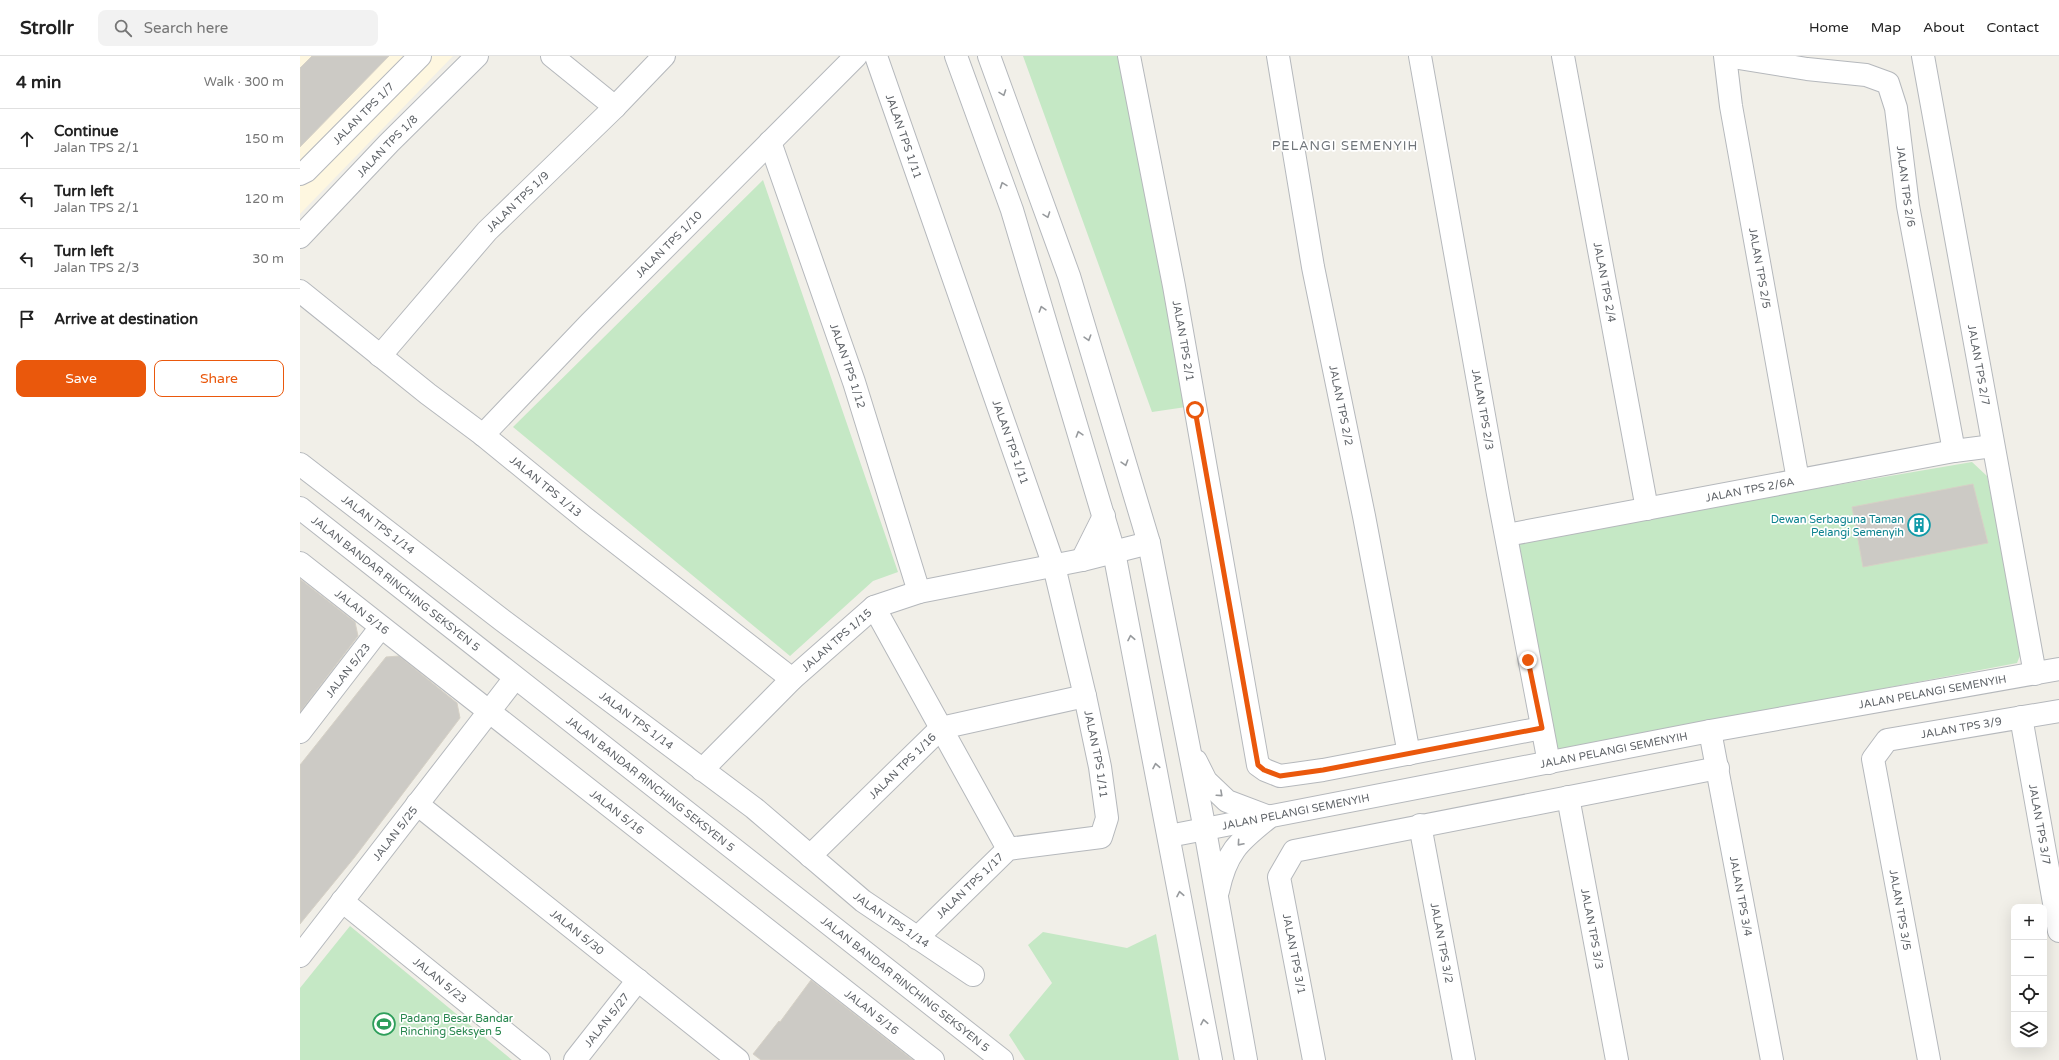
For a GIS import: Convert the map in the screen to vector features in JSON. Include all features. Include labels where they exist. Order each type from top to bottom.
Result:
[{"type":"street","name":"JALAN TPS 1/7","points":[[303,173],[420,56]]},
{"type":"street","name":"JALAN TPS 1/8","points":[[300,237],[389,143],[477,56]]},
{"type":"street","points":[[552,56],[615,107]]},
{"type":"street","name":"JALAN TPS 1/9","points":[[380,356],[487,231],[615,107],[664,56]]},
{"type":"street","name":"JALAN TPS 1/10","points":[[483,435],[595,318],[856,56]]},
{"type":"street","name":"JALAN TPS 1/11","points":[[876,56],[1054,566],[1085,696],[1100,767],[1107,818],[1101,837]]},
{"type":"street","points":[[956,56],[1012,210],[1114,552],[1211,1060]]},
{"type":"street","points":[[989,56],[1069,276],[1148,543],[1205,830],[1246,1060]]},
{"type":"street","name":"JALAN TPS 2/1","points":[[1129,56],[1174,286],[1258,765],[1264,770],[1280,776],[1323,770],[1542,728]]},
{"type":"street","name":"JALAN TPS 2/2","points":[[1278,56],[1313,267],[1362,508],[1408,754]]},
{"type":"street","name":"JALAN TPS 2/3","points":[[1420,56],[1498,494],[1507,535],[1549,763]]},
{"type":"street","name":"JALAN TPS 2/4","points":[[1563,56],[1647,509]]},
{"type":"street","name":"JALAN TPS 2/6","points":[[1725,56],[1807,69],[1866,75],[1888,83],[1896,108],[1908,206],[1954,451]]},
{"type":"street","name":"JALAN TPS 2/5","points":[[1725,56],[1731,106],[1798,480]]},
{"type":"street","name":"JALAN TPS 2/7","points":[[1923,56],[2035,674]]},
{"type":"street","name":"JALAN TPS 1/12","points":[[770,142],[854,382],[919,592]]},
{"type":"street","name":"JALAN TPS 1/13","points":[[300,291],[380,356],[483,435],[586,519],[792,680]]},
{"type":"street","name":"JALAN TPS 2/6A","points":[[1507,535],[1954,451],[1993,446]]},
{"type":"street","name":"JALAN TPS 1/14","points":[[300,464],[502,620],[754,808],[863,901],[973,975]]},
{"type":"street","name":"JALAN BANDAR RINCHING SEKSYEN 5","points":[[300,508],[1002,1060]]},
{"type":"street","points":[[1104,516],[1082,560],[1119,576]]},
{"type":"street","name":"JALAN TPS 1/15","points":[[702,770],[792,680],[874,607],[919,592],[1054,566],[1148,543]]},
{"type":"street","name":"JALAN 5/16","points":[[300,563],[933,1060]]},
{"type":"street","points":[[874,607],[1008,850]]},
{"type":"street","name":"JALAN 5/23","points":[[300,732],[381,627]]},
{"type":"street","name":"JALAN PELANGI SEMENYIH","points":[[1169,836],[1710,731],[2059,669]]},
{"type":"street","name":"JALAN 5/25","points":[[300,956],[515,678]]},
{"type":"street","name":"JALAN TPS 1/16","points":[[810,856],[941,728],[1085,696]]},
{"type":"street","name":"JALAN TPS 3/9","points":[[1873,759],[1887,740],[2059,711]]},
{"type":"street","name":"JALAN TPS 3/7","points":[[2021,718],[2059,931]]},
{"type":"street","name":"JALAN TPS 3/4","points":[[1710,731],[1772,1060]]},
{"type":"street","points":[[1186,738],[1206,781],[1227,801],[1269,817],[1246,836],[1230,854],[1222,870],[1217,898]]},
{"type":"street","name":"JALAN TPS 3/5","points":[[1873,759],[1929,1060]]},
{"type":"street","points":[[1420,825],[1718,768]]},
{"type":"street","name":"JALAN TPS 3/3","points":[[1568,797],[1617,1060]]},
{"type":"street","name":"JALAN 5/30","points":[[417,804],[736,1060]]},
{"type":"street","name":"JALAN TPS 3/1","points":[[1314,1060],[1279,877],[1294,851],[1420,825]]},
{"type":"street","name":"JALAN TPS 3/2","points":[[1420,825],[1464,1060]]},
{"type":"street","name":"JALAN TPS 1/17","points":[[917,938],[1008,850],[1101,837]]},
{"type":"street","name":"JALAN 5/23","points":[[342,901],[538,1060]]},
{"type":"street","name":"JALAN 5/27","points":[[575,1060],[638,980]]},
{"type":"shaded area","points":[[300,56],[453,56],[300,214]]},
{"type":"green space","points":[[1023,56],[1122,56],[1186,407],[1152,412]]},
{"type":"green space","points":[[763,180],[898,572],[873,581],[790,656],[513,427]]},
{"type":"green space","points":[[1972,462],[1987,476],[2023,648],[2017,663],[1556,751],[1513,540]]},
{"type":"green space","name":"Padang Besar Bandar Rinching Seksyen 5","points":[[350,926],[512,1060],[300,1060],[300,988]]},
{"type":"green space","points":[[1043,932],[1127,948],[1156,934],[1179,1060],[1025,1060],[1009,1035],[1052,983],[1028,945]]},
{"type":"building","points":[[312,56],[389,56],[300,147],[300,68]]},
{"type":"building","name":"Dewan Serbaguna Taman Pelangi Semenyih","points":[[1973,484],[1988,543],[1863,567],[1852,507]]},
{"type":"building","points":[[300,579],[355,622],[358,636],[300,712]]},
{"type":"building","points":[[399,656],[457,703],[460,718],[354,858],[300,924],[300,765],[386,657]]},
{"type":"building","points":[[811,980],[913,1060],[761,1060],[753,1054],[779,1021],[780,1022]]},
{"type":"place","name":"Dewan Serbaguna Taman Pelangi Semenyih","points":[[1919,525]]},
{"type":"place","name":"Padang Besar Bandar Rinching Seksyen 5","points":[[384,1024]]},
{"type":"district","name":"PELANGI SEMENYIH","points":[[1345,146]]},
{"type":"route","points":[[1195,410],[1250,711],[1258,765],[1264,770],[1280,776],[1323,770],[1542,728],[1528,660]]}]
